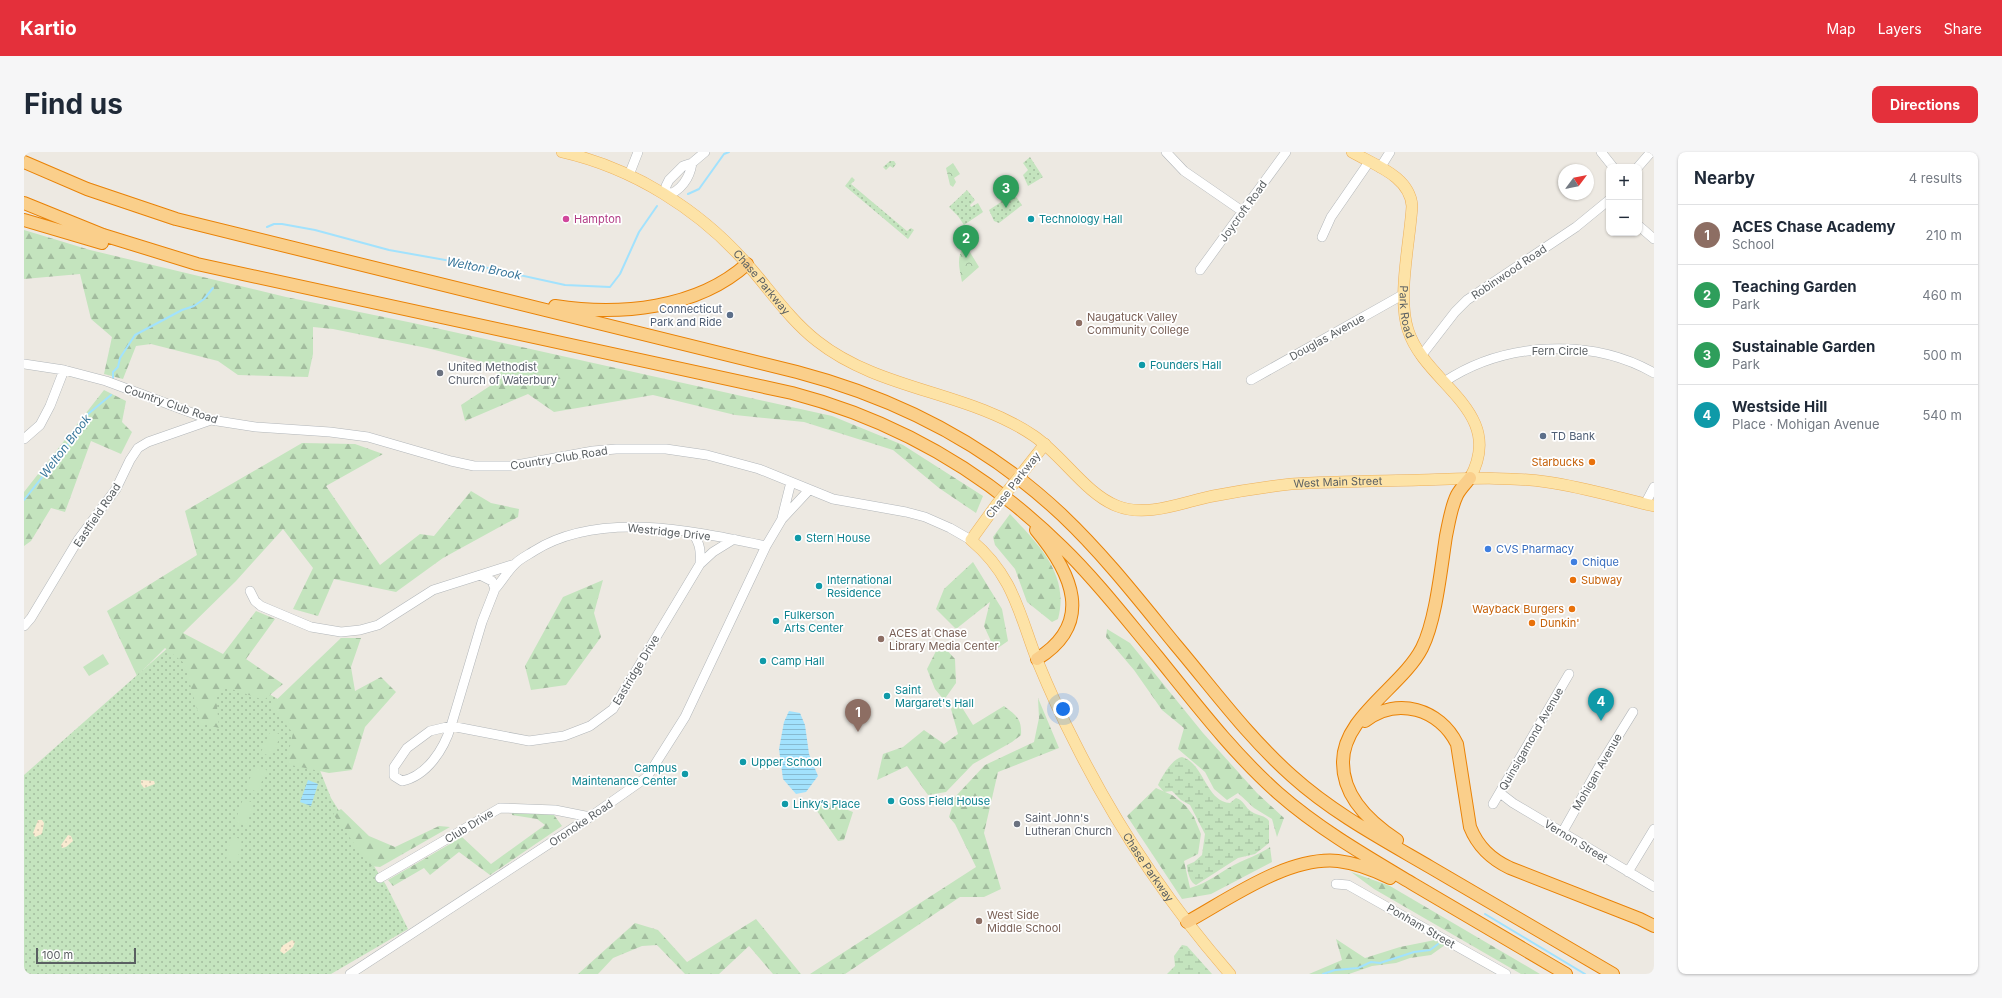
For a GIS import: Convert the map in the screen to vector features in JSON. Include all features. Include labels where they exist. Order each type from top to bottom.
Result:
[{"type":"highway","points":[[24,162],[94,192],[176,219],[422,281],[822,378],[893,404],[960,439],[1027,484],[1082,534],[1251,734],[1291,775],[1350,820],[1613,974]]},
{"type":"highway","points":[[24,203],[72,224],[133,246],[227,272]]},
{"type":"highway","points":[[24,220],[137,253],[745,382],[814,399],[861,415],[905,435],[971,472],[1030,517],[1082,567],[1227,740],[1277,792],[1296,809],[1338,839],[1566,974]]},
{"type":"highway","points":[[422,281],[559,307],[610,310],[655,305],[699,293],[731,278],[747,264]]},
{"type":"highway","points":[[971,472],[1036,531],[1058,561],[1068,580],[1072,602],[1070,622],[1067,631],[1058,644],[1037,660]]},
{"type":"highway","points":[[1470,478],[1457,494],[1450,516],[1432,617],[1426,640],[1415,659],[1357,725],[1344,751],[1343,764],[1347,785],[1358,805],[1375,824],[1524,922]]},
{"type":"highway","points":[[1344,751],[1352,735],[1359,726],[1372,716],[1385,710],[1412,708],[1431,715],[1447,728],[1457,744],[1470,827],[1474,836],[1485,852],[1492,858],[1510,868],[1640,919],[1654,926]]},
{"type":"highway","points":[[1187,922],[1275,874],[1296,866],[1327,861],[1347,863],[1370,869],[1452,907]]},
{"type":"highway","points":[[1640,919],[1654,923]]},
{"type":"main road","name":"Chase Parkway","points":[[562,152],[608,166],[628,175],[666,195],[712,229],[747,264],[802,328],[833,353],[869,370],[992,413],[1013,423],[1045,444],[972,540],[989,557],[1005,578],[1037,660],[1075,743],[1119,823],[1144,864],[1187,922],[1230,974]]},
{"type":"main road","name":"Park Road","points":[[1352,152],[1402,183],[1409,191],[1412,201],[1404,294],[1405,316],[1408,331],[1421,356],[1464,403],[1476,425],[1478,461],[1470,478]]},
{"type":"main road","name":"West Main Street","points":[[1045,444],[1098,496],[1115,506],[1133,510],[1151,510],[1226,493],[1283,485],[1497,477],[1546,482],[1650,505]]},
{"type":"street","points":[[628,175],[638,152]]},
{"type":"street","points":[[692,163],[689,175],[680,188],[675,192],[666,195],[666,186],[669,180],[683,166],[692,163],[705,152]]},
{"type":"street","points":[[1166,152],[1184,171],[1242,211]]},
{"type":"street","name":"Joycroft Road","points":[[1200,270],[1286,152]]},
{"type":"street","points":[[1380,168],[1390,152]]},
{"type":"street","points":[[1601,152],[1611,164]]},
{"type":"street","points":[[1641,164],[1651,152]]},
{"type":"street","points":[[1322,237],[1331,217],[1369,162]]},
{"type":"street","name":"Robinwood Road","points":[[1421,356],[1455,312],[1468,300],[1576,227],[1606,204]]},
{"type":"street","points":[[1642,229],[1654,239]]},
{"type":"street","name":"Douglas Avenue","points":[[1251,380],[1404,294]]},
{"type":"street","name":"Fern Circle","points":[[1444,382],[1472,366],[1503,356],[1538,349],[1595,352],[1625,361],[1654,373]]},
{"type":"street","name":"Country Club Road","points":[[24,364],[64,370],[106,381],[211,420],[256,427],[330,432],[368,437],[451,462],[474,466],[511,466],[593,451],[637,448],[666,449],[707,455],[748,465],[809,490],[844,502],[906,512],[925,517],[972,540]]},
{"type":"street","points":[[24,440],[40,425],[50,406],[64,370]]},
{"type":"street","points":[[188,428],[189,412]]},
{"type":"street","name":"Eastfield Road","points":[[24,626],[31,618],[78,540],[116,489],[130,460],[138,448],[148,442],[211,420]]},
{"type":"street","name":"Oronoke Road","points":[[782,519],[791,482]]},
{"type":"street","points":[[1650,505],[1654,487]]},
{"type":"street","name":"Oronoke Road","points":[[350,974],[590,817],[647,777],[685,717],[766,546],[782,519],[809,490]]},
{"type":"street","name":"Westridge Drive","points":[[428,766],[447,741],[482,622],[496,589],[515,564],[544,545],[565,537],[601,528],[633,526],[734,539],[766,546]]},
{"type":"street","points":[[693,533],[701,550],[700,564]]},
{"type":"street","name":"Eastridge Drive","points":[[428,766],[413,779],[402,781],[394,776],[394,767],[406,748],[430,731],[451,726],[529,741],[564,736],[590,726],[613,709],[700,564],[712,552],[734,539]]},
{"type":"street","points":[[250,591],[255,601],[261,606],[311,627],[341,632],[378,625],[433,590],[515,564]]},
{"type":"street","points":[[480,575],[492,581],[496,589]]},
{"type":"street","name":"Quinsigamond Avenue","points":[[1493,804],[1569,674]]},
{"type":"street","name":"Mohigan Avenue","points":[[1562,833],[1599,767],[1633,712]]},
{"type":"street","name":"Vernon Street","points":[[1500,793],[1562,833],[1654,887]]},
{"type":"street","name":"Club Drive","points":[[380,878],[500,808],[555,810],[590,817]]},
{"type":"street","points":[[1628,872],[1654,829]]},
{"type":"street","name":"Ponham Street","points":[[1336,884],[1348,884],[1506,974]]},
{"type":"green space","points":[[1030,157],[1043,177],[1028,186],[1023,175],[1028,170],[1023,163]]},
{"type":"green space","points":[[890,161],[894,161],[896,164],[893,168],[890,166],[886,170],[883,167]]},
{"type":"green space","points":[[953,163],[960,174],[954,178],[956,182],[953,187],[950,185],[946,168]]},
{"type":"green space","points":[[852,177],[855,180],[851,184],[907,231],[911,228],[914,230],[908,239],[845,186]]},
{"type":"green space","points":[[967,190],[975,200],[970,205],[971,207],[978,203],[983,212],[964,225],[949,207]]},
{"type":"green space","points":[[1012,191],[1022,205],[999,223],[994,221],[989,210],[1001,202],[999,198]]},
{"type":"green space","points":[[24,230],[90,250],[286,297],[413,323],[832,416],[903,445],[983,496],[976,513],[939,488],[893,450],[804,422],[735,415],[653,395],[554,412],[528,394],[465,421],[461,405],[499,380],[494,365],[427,348],[333,329],[313,327],[313,354],[308,377],[238,375],[218,361],[151,344],[136,346],[123,379],[104,374],[112,337],[91,319],[80,274],[24,279]]},
{"type":"green space","points":[[965,244],[979,267],[962,282],[959,258]]},
{"type":"green space","points":[[104,390],[126,401],[122,422],[132,432],[121,454],[91,441],[65,512],[51,508],[31,541],[24,546],[24,492]]},
{"type":"green space","points":[[302,443],[355,444],[383,454],[326,486],[380,565],[420,534],[434,536],[471,491],[491,503],[519,509],[518,517],[443,558],[396,592],[334,579],[318,616],[293,609],[313,568],[283,529],[236,581],[183,633],[223,654],[256,611],[275,619],[246,659],[283,684],[264,700],[225,687],[216,696],[219,728],[201,723],[184,663],[165,648],[137,676],[107,611],[197,555],[185,511]]},
{"type":"green space","points":[[1010,514],[1041,549],[1055,574],[1060,588],[1061,603],[1058,619],[1052,622],[1027,602],[1015,569],[995,545],[993,537]]},
{"type":"green space","points":[[973,562],[1002,609],[1008,641],[995,650],[984,626],[990,602],[956,629],[936,609],[944,589]]},
{"type":"green space","points":[[603,580],[594,613],[601,637],[566,685],[531,690],[525,666],[563,597]]},
{"type":"green space","points":[[1107,629],[1130,643],[1203,733],[1257,793],[1284,818],[1277,837],[1272,819],[1254,808],[1238,793],[1227,800],[1214,789],[1205,772],[1178,749],[1184,728],[1162,710],[1134,670],[1106,637]]},
{"type":"green space","points":[[179,638],[226,669],[309,717],[319,768],[331,798],[386,885],[408,929],[331,974],[24,974],[24,775]]},
{"type":"green space","points":[[341,638],[361,638],[351,667],[355,691],[381,677],[396,692],[365,727],[352,770],[329,773],[286,764],[293,733],[270,706]]},
{"type":"green space","points":[[942,645],[955,659],[956,683],[944,700],[935,689],[927,669],[937,649]]},
{"type":"green space","points":[[103,654],[109,664],[89,676],[83,667]]},
{"type":"green space","points":[[1038,698],[1059,748],[998,772],[984,833],[1001,889],[984,897],[960,897],[845,974],[810,974],[976,867],[955,824],[949,817],[955,797],[985,765],[1034,742],[1039,718]]},
{"type":"green space","points":[[958,701],[973,725],[1004,706],[1012,712],[1019,721],[1021,735],[1012,742],[973,764],[946,792],[928,795],[907,766],[877,780],[883,754],[903,747],[924,730],[944,744],[958,734],[951,709]]},
{"type":"green space","points":[[271,730],[281,735],[271,757],[261,752]]},
{"type":"green space","points":[[1182,757],[1190,761],[1196,767],[1215,796],[1222,801],[1230,803],[1236,798],[1239,799],[1254,813],[1266,818],[1269,821],[1269,843],[1255,854],[1238,858],[1196,885],[1188,873],[1187,865],[1194,862],[1202,855],[1205,834],[1190,805],[1181,800],[1172,791],[1164,792],[1158,785],[1165,772],[1175,761]]},
{"type":"green space","points":[[256,765],[267,770],[257,792],[246,787]]},
{"type":"green space","points":[[1156,788],[1172,795],[1186,806],[1194,817],[1201,834],[1198,854],[1184,861],[1190,888],[1203,883],[1233,865],[1259,854],[1270,847],[1272,862],[1211,894],[1182,899],[1127,816]]},
{"type":"green space","points":[[243,799],[254,803],[246,826],[235,822]]},
{"type":"green space","points":[[830,803],[853,812],[844,840],[838,841],[812,804]]},
{"type":"green space","points":[[341,809],[369,836],[395,847],[439,826],[450,827],[380,867],[370,866],[333,814]]},
{"type":"green space","points":[[512,812],[554,815],[562,826],[490,875],[459,852],[430,875],[424,868],[393,886],[388,880],[462,837],[491,864],[545,825],[537,819],[512,815]]},
{"type":"green space","points":[[231,837],[242,839],[237,863],[226,860]]},
{"type":"green space","points":[[1351,872],[1390,886],[1540,974],[1521,974],[1374,889]]},
{"type":"green space","points":[[756,919],[801,974],[773,974],[749,946],[719,974],[685,974],[657,945],[642,946],[613,958],[598,974],[578,974],[635,923],[658,930],[687,962]]},
{"type":"green space","points":[[1336,939],[1365,958],[1400,947],[1435,940],[1445,945],[1431,955],[1410,958],[1396,963],[1372,966],[1349,974],[1309,974],[1342,960]]},
{"type":"green space","points":[[1182,945],[1187,946],[1212,974],[1167,974],[1175,966],[1174,956]]},
{"type":"sand","points":[[141,780],[154,781],[155,784],[144,788],[141,784]]},
{"type":"sand","points":[[38,820],[42,820],[44,823],[42,834],[35,837],[33,833]]},
{"type":"sand","points":[[68,835],[71,836],[73,841],[66,847],[62,848],[61,845]]},
{"type":"sand","points":[[292,940],[295,942],[293,947],[284,954],[280,951],[282,946]]},
{"type":"water","points":[[789,711],[800,713],[805,725],[809,754],[818,776],[806,792],[796,794],[783,779],[779,749],[784,722]]},
{"type":"water","points":[[308,780],[318,784],[311,806],[300,802]]},
{"type":"waterway","name":"Welton Brook","points":[[688,194],[699,189],[724,154],[729,152]]},
{"type":"waterway","name":"Welton Brook","points":[[267,227],[274,224],[282,224],[315,230],[389,250],[479,266],[565,285],[610,287],[620,274],[639,232],[657,206]]},
{"type":"waterway","name":"Welton Brook","points":[[113,380],[113,372],[118,367],[120,358],[135,335],[182,310],[194,306],[204,299],[213,288]]},
{"type":"waterway","name":"Welton Brook","points":[[24,500],[78,432],[88,414],[111,395]]},
{"type":"waterway","points":[[1485,914],[1585,974]]},
{"type":"waterway","points":[[1323,974],[1335,970],[1358,968],[1371,962],[1380,963],[1414,952],[1430,950],[1438,944]]},
{"type":"place","name":"Sustainable Garden","points":[[1006,208]]},
{"type":"place","name":"Hampton","points":[[566,219]]},
{"type":"place","name":"Technology Hall","points":[[1031,219]]},
{"type":"place","name":"Teaching Garden","points":[[966,258]]},
{"type":"place","name":"Connecticut Park and Ride","points":[[730,315]]},
{"type":"place","name":"Naugatuck Valley Community College","points":[[1079,323]]},
{"type":"place","name":"Founders Hall","points":[[1142,365]]},
{"type":"place","name":"United Methodist Church of Waterbury","points":[[440,373]]},
{"type":"place","name":"TD Bank","points":[[1543,436]]},
{"type":"place","name":"Starbucks","points":[[1592,462]]},
{"type":"place","name":"Stern House","points":[[798,538]]},
{"type":"place","name":"CVS Pharmacy","points":[[1488,549]]},
{"type":"place","name":"Chique","points":[[1574,562]]},
{"type":"place","name":"Subway","points":[[1573,580]]},
{"type":"place","name":"International Residence","points":[[819,586]]},
{"type":"place","name":"Wayback Burgers","points":[[1572,609]]},
{"type":"place","name":"Fulkerson Arts Center","points":[[776,621]]},
{"type":"place","name":"Dunkin'","points":[[1532,623]]},
{"type":"place","name":"ACES at Chase Library Media Center","points":[[881,639]]},
{"type":"place","name":"Camp Hall","points":[[763,661]]},
{"type":"place","name":"Saint Margaret's Hall","points":[[887,696]]},
{"type":"place","name":"Westside Hill","points":[[1601,721]]},
{"type":"place","name":"ACES Chase Academy","points":[[858,732]]},
{"type":"place","name":"Upper School","points":[[743,762]]},
{"type":"place","name":"Campus Maintenance Center","points":[[685,774]]},
{"type":"place","name":"Goss Field House","points":[[891,801]]},
{"type":"place","name":"Linky’s Place","points":[[785,804]]},
{"type":"place","name":"Saint John's Lutheran Church","points":[[1017,824]]},
{"type":"place","name":"West Side Middle School","points":[[979,921]]}]
